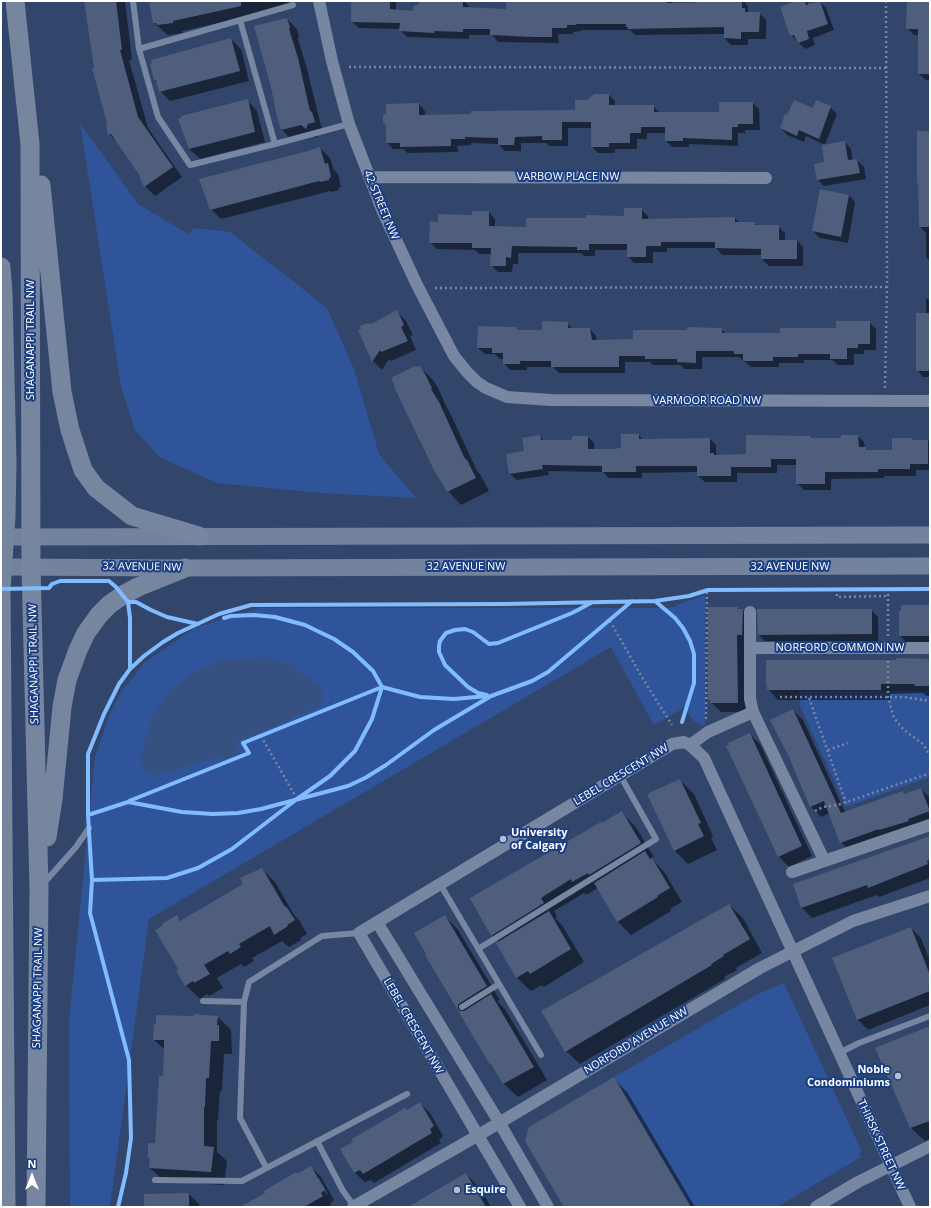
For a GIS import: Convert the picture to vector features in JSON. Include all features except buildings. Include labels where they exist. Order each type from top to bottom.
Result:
[{"type":"main road","name":"SHAGANAPPI TRAIL NW","points":[[14,1],[30,144],[32,567],[39,888],[36,1207]]},
{"type":"main road","points":[[30,144],[39,160],[62,392],[70,430],[83,470],[96,488],[132,516],[199,536]]},
{"type":"main road","points":[[1,267],[6,386],[5,537],[1,589],[6,1207]]},
{"type":"main road","points":[[5,537],[930,535]]},
{"type":"main road","name":"32 AVENUE NW","points":[[3,567],[930,566]]},
{"type":"main road","points":[[39,888],[53,799],[62,707],[67,680],[78,650],[86,633],[99,615],[110,604],[138,587],[185,568]]},
{"type":"street","name":"42 STREET NW","points":[[319,1],[332,61],[349,124],[383,212],[411,272],[454,356],[467,372],[477,382],[486,388]]},
{"type":"street","name":"VARBOW PLACE NW","points":[[369,178],[766,178]]},
{"type":"street","name":"VARMOOR ROAD NW","points":[[486,388],[507,397],[551,400],[930,401]]},
{"type":"street","points":[[750,612],[750,700],[753,712],[824,860]]},
{"type":"street","name":"NORFORD COMMON NW","points":[[750,648],[930,648]]},
{"type":"street","points":[[753,712],[708,732],[690,745],[704,758],[792,951]]},
{"type":"street","name":"LEBEL CRESCENT NW","points":[[520,1207],[359,933],[672,744],[684,742],[690,745]]},
{"type":"street","points":[[792,872],[930,825]]},
{"type":"street","name":"NORFORD AVENUE NW","points":[[353,1207],[478,1136],[499,1122],[760,968],[853,921],[930,896]]},
{"type":"street","name":"LEBEL CRESCENT NW","points":[[376,922],[499,1122],[548,1207]]},
{"type":"street","name":"THIRSK STREET NW","points":[[792,951],[910,1207]]},
{"type":"street","points":[[816,1207],[858,1182],[930,1146]]},
{"type":"lane","points":[[133,1],[139,49],[158,117],[190,166],[349,124]]},
{"type":"lane","points":[[139,49],[293,5]]},
{"type":"lane","points":[[240,20],[275,144]]},
{"type":"lane","points":[[478,949],[656,839],[620,775]]},
{"type":"lane","points":[[39,888],[76,847],[89,828]]},
{"type":"lane","points":[[440,884],[541,1055]]},
{"type":"lane","points":[[266,1167],[240,1118],[244,1002],[249,982],[322,936],[359,933]]},
{"type":"lane","points":[[462,1007],[499,984]]},
{"type":"lane","points":[[203,1001],[244,1002]]},
{"type":"lane","points":[[839,1053],[859,1043],[930,1016]]},
{"type":"lane","points":[[155,1180],[242,1181],[407,1094]]},
{"type":"lane","points":[[317,1141],[353,1207]]},
{"type":"path","points":[[885,401],[887,288],[886,1]]},
{"type":"path","points":[[349,67],[886,68]]},
{"type":"path","points":[[435,288],[887,288]]},
{"type":"path","points":[[829,589],[844,589]]},
{"type":"path","points":[[837,589],[837,597],[885,596],[885,600]]},
{"type":"path","points":[[881,589],[895,589]]},
{"type":"path","points":[[888,589],[888,640]]},
{"type":"path","points":[[706,723],[707,590]]},
{"type":"path","points":[[701,592],[716,590]]},
{"type":"path","points":[[604,626],[615,616]]},
{"type":"path","points":[[610,621],[643,679],[672,724]]},
{"type":"path","points":[[888,654],[888,697],[891,710],[899,725],[923,744],[930,756]]},
{"type":"path","points":[[780,697],[904,697],[930,701]]},
{"type":"path","points":[[809,697],[846,803]]},
{"type":"path","points":[[255,738],[268,733]]},
{"type":"path","points":[[261,736],[297,799]]},
{"type":"path","points":[[828,750],[848,743]]},
{"type":"path","points":[[803,816],[823,807],[846,803],[930,772]]},
{"type":"path","points":[[290,803],[303,797]]},
{"type":"shaded area","points":[[80,123],[138,204],[188,234],[194,228],[230,232],[327,308],[354,369],[379,454],[416,498],[322,493],[217,483],[159,457],[135,430],[121,386]]},
{"type":"shaded area","points":[[705,595],[705,726],[694,721],[684,708],[654,725],[611,647],[149,919],[110,1207],[70,1207],[69,1021],[95,757],[109,716],[121,692],[145,662],[195,628],[259,608],[669,608]]},
{"type":"shaded area","points":[[267,657],[294,666],[320,686],[323,699],[318,707],[235,743],[241,753],[223,760],[220,756],[208,761],[206,759],[181,769],[160,775],[147,773],[141,760],[146,738],[153,715],[168,693],[193,672],[223,660]]},
{"type":"shaded area","points":[[799,691],[930,691],[930,777],[846,807],[800,706]]},
{"type":"shaded area","points":[[784,983],[862,1152],[859,1153],[861,1157],[777,1207],[691,1207],[614,1077],[758,994]]},
{"type":"cycle path","points":[[1,589],[49,588],[52,584],[60,581],[109,581],[128,602],[130,618],[130,669]]},
{"type":"cycle path","points":[[118,1207],[126,1173],[131,1138],[129,1060],[90,913],[92,880],[88,815],[88,754],[104,714],[119,684],[130,669],[144,656],[178,633],[219,614],[251,605],[504,604],[655,601],[689,596],[708,590],[930,589]]},
{"type":"cycle path","points":[[88,815],[128,802],[182,812],[213,814],[238,813],[261,809],[348,786],[365,778],[386,765],[434,730],[491,696],[532,681],[548,672],[632,601]]},
{"type":"cycle path","points":[[655,601],[675,618],[683,628],[690,641],[694,654],[694,683],[682,722]]},
{"type":"cycle path","points":[[128,602],[136,602],[167,617],[198,624]]},
{"type":"cycle path","points":[[487,695],[478,693],[468,687],[445,665],[439,652],[439,646],[440,641],[446,633],[465,629],[473,632],[489,644],[498,643],[572,613],[591,603]]},
{"type":"cycle path","points":[[92,880],[167,878],[198,868],[232,849],[297,799],[330,776],[355,751],[372,719],[382,687],[373,671],[353,652],[334,639],[305,625],[275,617],[254,615],[231,616],[224,618]]},
{"type":"cycle path","points":[[129,801],[249,753],[243,743],[382,687],[420,697],[454,699],[487,696]]},
{"type":"place","name":"University of Calgary","points":[[503,839]]},
{"type":"place","name":"Noble Condominiums","points":[[898,1076]]},
{"type":"place","name":"Esquire","points":[[457,1190]]}]
